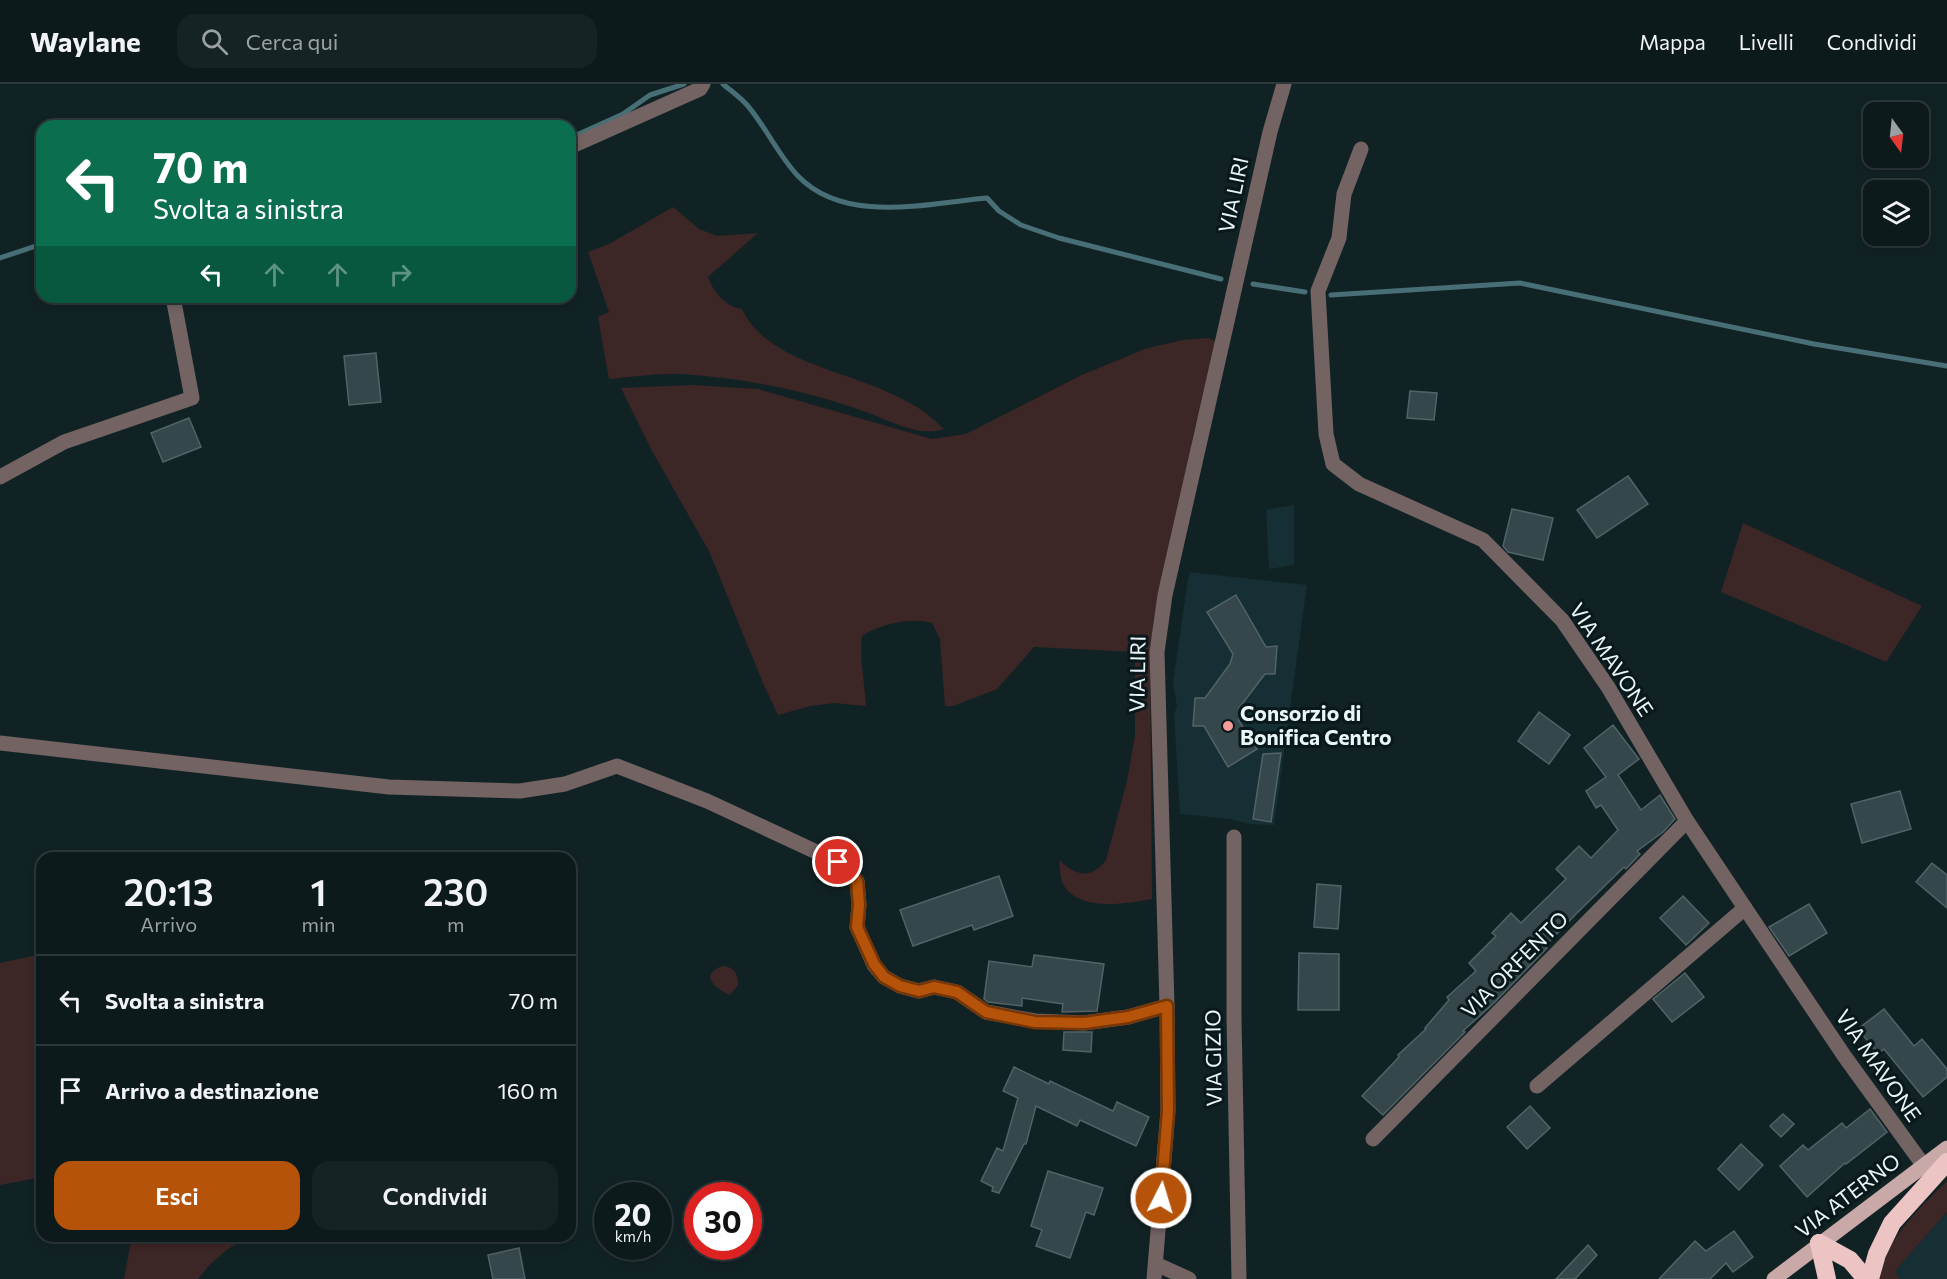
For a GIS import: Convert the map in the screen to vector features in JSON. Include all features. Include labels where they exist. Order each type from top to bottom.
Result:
[{"type":"highway","points":[[1870,1279],[1877,1254],[1892,1222],[1947,1162]]},
{"type":"highway","points":[[1819,1243],[1827,1279]]},
{"type":"highway","points":[[1819,1243],[1850,1260],[1866,1279]]},
{"type":"main road","name":"VIA ATERNO","points":[[1774,1279],[1947,1148]]},
{"type":"street","points":[[576,144],[700,89],[703,84]]},
{"type":"street","name":"VIA LIRI","points":[[1155,1272],[1168,1111],[1157,652],[1165,595],[1270,132],[1284,84]]},
{"type":"street","name":"VIA MAVONE","points":[[1360,149],[1344,194],[1339,238],[1318,291],[1326,434],[1333,464],[1359,484],[1483,540],[1562,620],[1608,687],[1687,821],[1845,1057],[1924,1166]]},
{"type":"street","points":[[0,477],[64,442],[192,398],[174,303]]},
{"type":"street","points":[[0,743],[401,787],[520,791],[565,784],[617,766],[707,801],[838,862],[857,881],[859,905],[857,927],[874,964],[884,977],[900,986],[919,991],[934,987],[957,992],[986,1012],[1035,1022],[1084,1023],[1128,1017],[1167,1006]]},
{"type":"street","name":"VIA ORFENTO","points":[[1373,1139],[1687,821]]},
{"type":"street","name":"VIA GIZIO","points":[[1234,837],[1234,1018],[1239,1279]]},
{"type":"street","points":[[1537,1086],[1745,908]]},
{"type":"street","points":[[1155,1272],[1189,1279]]},
{"type":"shaded area","points":[[673,207],[699,229],[717,236],[758,233],[708,277],[721,298],[736,308],[742,309],[751,324],[764,337],[795,356],[903,399],[923,411],[944,429],[914,430],[821,398],[729,379],[673,374],[609,379],[598,317],[609,312],[588,252],[609,244]]},
{"type":"shaded area","points":[[1208,338],[1219,342],[1194,431],[1150,647],[1152,899],[1129,903],[1091,902],[1070,893],[1062,882],[1059,860],[1071,870],[1083,874],[1095,871],[1106,860],[1127,781],[1135,736],[1135,652],[1034,647],[997,689],[953,706],[945,706],[940,639],[932,623],[905,621],[877,628],[862,636],[866,706],[834,703],[810,706],[778,715],[709,551],[652,451],[621,388],[693,385],[758,389],[932,439],[966,434],[1082,375],[1145,349],[1182,340]]},
{"type":"shaded area","points":[[1294,505],[1294,565],[1269,569],[1266,510]]},
{"type":"shaded area","points":[[1743,523],[1922,606],[1886,662],[1721,592]]},
{"type":"shaded area","points":[[1189,572],[1307,585],[1274,825],[1248,824],[1231,819],[1180,814],[1174,714],[1177,706],[1173,683]]},
{"type":"shaded area","points":[[36,955],[36,1178],[0,1185],[0,963]]},
{"type":"shaded area","points":[[723,966],[733,969],[737,977],[738,985],[730,995],[719,989],[710,977],[711,973]]},
{"type":"shaded area","points":[[1947,1181],[1947,1212],[1895,1271],[1899,1279],[1880,1279],[1883,1264],[1896,1237]]},
{"type":"shaded area","points":[[1947,1212],[1947,1279],[1899,1279],[1895,1271]]},
{"type":"shaded area","points":[[131,1242],[241,1242],[222,1253],[198,1279],[124,1279]]},
{"type":"building","points":[[376,353],[381,402],[349,405],[344,356]]},
{"type":"building","points":[[1410,391],[1437,393],[1434,420],[1407,418]]},
{"type":"building","points":[[189,418],[201,447],[163,462],[151,433]]},
{"type":"building","points":[[1628,476],[1648,504],[1597,538],[1577,510]]},
{"type":"building","points":[[1512,509],[1553,518],[1543,560],[1508,552],[1503,546]]},
{"type":"building","points":[[1236,595],[1266,647],[1277,646],[1275,674],[1265,674],[1239,708],[1239,721],[1257,749],[1228,767],[1204,726],[1193,726],[1195,698],[1205,698],[1230,664],[1233,654],[1207,612]]},
{"type":"building","points":[[1539,712],[1570,735],[1549,764],[1518,741]]},
{"type":"building","points":[[1613,725],[1639,759],[1618,775],[1641,810],[1660,795],[1675,819],[1663,832],[1637,851],[1640,854],[1626,869],[1624,867],[1576,914],[1545,946],[1547,948],[1383,1115],[1362,1096],[1399,1057],[1398,1055],[1426,1029],[1449,1000],[1447,997],[1476,971],[1469,963],[1496,936],[1492,933],[1511,913],[1521,923],[1566,879],[1556,869],[1579,846],[1591,858],[1618,830],[1601,805],[1596,808],[1586,791],[1606,777],[1584,748]]},
{"type":"building","points":[[1281,753],[1271,822],[1253,819],[1263,754]]},
{"type":"building","points":[[1900,791],[1911,829],[1862,843],[1851,804]]},
{"type":"building","points":[[1932,863],[1947,875],[1947,908],[1916,882]]},
{"type":"building","points":[[999,876],[1013,916],[974,930],[972,925],[913,946],[900,910]]},
{"type":"building","points":[[1317,884],[1341,886],[1338,929],[1314,927]]},
{"type":"building","points":[[1683,896],[1709,923],[1686,945],[1660,918]]},
{"type":"building","points":[[1809,904],[1827,933],[1789,956],[1769,927]]},
{"type":"building","points":[[1299,953],[1339,954],[1339,1010],[1298,1010]]},
{"type":"building","points":[[1034,955],[1104,964],[1097,1011],[1062,1012],[1063,1004],[1022,998],[1022,1006],[988,1002],[984,999],[989,961],[1032,967]]},
{"type":"building","points":[[1685,973],[1704,997],[1672,1022],[1653,999]]},
{"type":"building","points":[[1884,1009],[1914,1046],[1922,1039],[1947,1069],[1947,1077],[1923,1097],[1884,1049],[1878,1054],[1858,1029]]},
{"type":"building","points":[[1064,1032],[1092,1032],[1091,1052],[1063,1050]]},
{"type":"building","points":[[1014,1067],[1049,1084],[1050,1081],[1113,1111],[1117,1102],[1149,1117],[1136,1146],[1080,1120],[1077,1126],[1036,1106],[1026,1144],[999,1193],[992,1191],[993,1187],[981,1181],[997,1148],[1003,1151],[1018,1098],[1003,1091]]},
{"type":"building","points":[[1530,1106],[1550,1128],[1527,1149],[1507,1127]]},
{"type":"building","points":[[1870,1109],[1887,1132],[1845,1163],[1807,1197],[1780,1166],[1803,1145],[1808,1150],[1842,1123],[1846,1128]]},
{"type":"building","points":[[1783,1114],[1794,1124],[1781,1137],[1770,1126]]},
{"type":"building","points":[[1741,1144],[1763,1165],[1739,1190],[1718,1169]]},
{"type":"building","points":[[1048,1171],[1103,1188],[1094,1215],[1086,1212],[1070,1258],[1036,1246],[1042,1230],[1031,1226]]},
{"type":"building","points":[[1734,1231],[1753,1257],[1733,1272],[1726,1263],[1710,1279],[1659,1279],[1695,1241],[1706,1251]]},
{"type":"building","points":[[1588,1245],[1597,1255],[1575,1279],[1556,1279]]},
{"type":"building","points":[[519,1248],[525,1279],[493,1279],[488,1255]]},
{"type":"waterway","points":[[576,135],[623,114],[650,95],[684,84]]},
{"type":"waterway","points":[[723,84],[747,105],[798,176],[817,191],[839,201],[863,206],[888,207],[987,198],[999,211],[1021,225],[1059,238],[1221,279]]},
{"type":"waterway","points":[[0,258],[36,246]]},
{"type":"waterway","points":[[1331,295],[1520,283],[1814,344],[1947,366]]},
{"type":"waterway","points":[[1253,284],[1305,292]]},
{"type":"place","name":"Consorzio di Bonifica Centro","points":[[1228,726]]},
{"type":"route","points":[[838,862],[857,881],[859,905],[857,927],[874,964],[884,977],[900,986],[919,991],[934,987],[957,992],[986,1012],[1035,1022],[1084,1023],[1128,1017],[1167,1006],[1168,1111],[1161,1198]]}]
